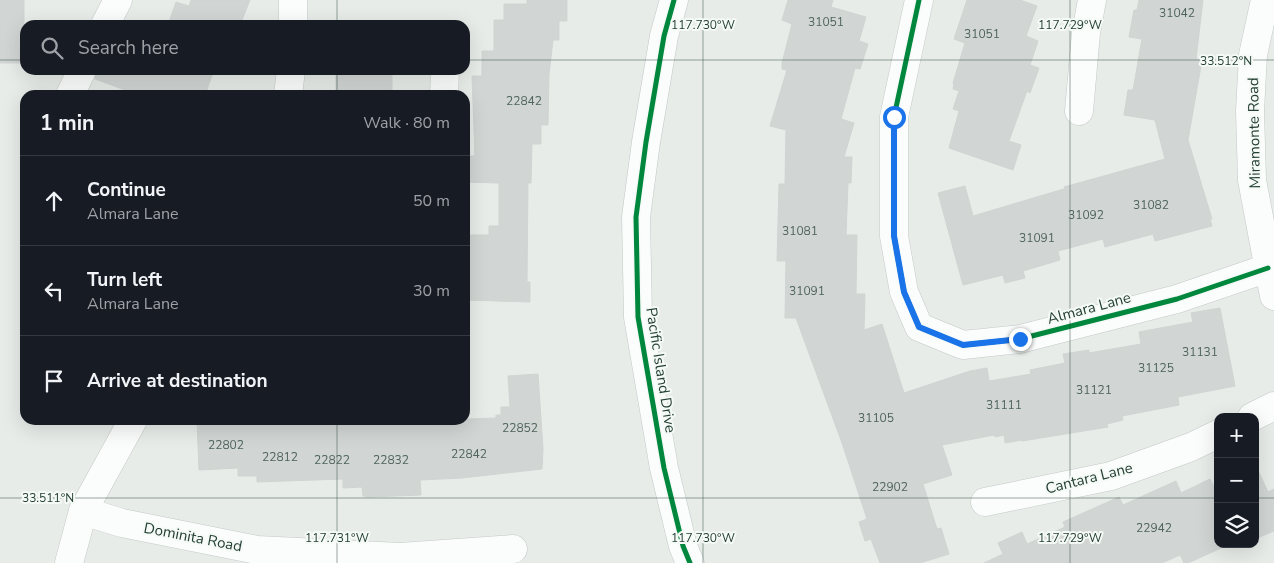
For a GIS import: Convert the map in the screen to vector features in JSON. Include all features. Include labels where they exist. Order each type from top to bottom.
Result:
[{"type":"street","points":[[108,20],[118,0]]},
{"type":"street","points":[[293,0],[293,20]]},
{"type":"street","name":"Pacific Island Drive","points":[[674,0],[664,36],[647,132],[636,217],[638,317],[664,468],[683,546],[690,563]]},
{"type":"street","name":"Almara Lane","points":[[920,0],[894,117],[894,236],[904,292],[919,327],[963,345],[1020,339],[1177,298],[1268,268]]},
{"type":"street","points":[[1079,111],[1086,33],[1092,0]]},
{"type":"street","name":"Miramonte Road","points":[[1265,0],[1253,54],[1250,111],[1252,180],[1274,296]]},
{"type":"street","points":[[72,90],[80,75]]},
{"type":"street","points":[[289,90],[290,75]]},
{"type":"street","points":[[444,90],[445,75]]},
{"type":"street","points":[[1259,414],[1274,406]]},
{"type":"street","points":[[68,563],[83,511],[130,425]]},
{"type":"street","name":"Cantara Lane","points":[[984,502],[1111,476],[1191,447],[1214,436]]},
{"type":"street","name":"Dominita Road","points":[[83,511],[122,523],[257,550],[400,558],[514,549]]},
{"type":"building","points":[[0,0],[24,0],[24,20],[20,20],[20,63],[0,63]]},
{"type":"building","points":[[191,0],[250,0],[242,20],[170,20],[176,2],[189,6]]},
{"type":"building","points":[[527,0],[567,0],[567,21],[559,21],[559,40],[553,40],[549,74],[548,125],[541,125],[541,144],[532,144],[531,183],[528,183],[527,282],[530,282],[530,302],[470,300],[470,235],[489,235],[489,226],[499,226],[499,183],[470,182],[470,156],[475,156],[472,76],[482,76],[482,51],[494,51],[494,20],[504,20],[504,4],[527,4]]},
{"type":"building","points":[[788,0],[833,0],[831,7],[866,17],[859,41],[868,44],[860,69],[855,68],[841,119],[854,123],[844,157],[852,157],[851,183],[848,183],[846,235],[857,235],[856,294],[865,294],[864,330],[882,324],[904,393],[970,371],[987,368],[989,381],[1031,374],[1030,370],[1065,363],[1063,354],[1089,350],[1089,353],[1141,344],[1139,332],[1193,322],[1191,313],[1220,308],[1235,386],[1178,397],[1179,405],[1122,416],[1123,420],[1107,424],[1108,427],[1005,443],[1004,435],[995,437],[994,435],[942,445],[952,475],[923,484],[937,529],[941,528],[949,554],[920,563],[880,563],[871,539],[865,541],[859,522],[867,519],[842,443],[796,318],[785,318],[786,261],[777,261],[779,184],[785,184],[786,130],[770,126],[787,70],[782,69],[782,63],[792,24],[782,20]]},
{"type":"building","points":[[967,0],[1020,0],[1037,6],[1026,36],[1038,41],[1030,65],[1039,68],[1030,93],[1027,91],[1009,141],[1021,145],[1013,170],[949,148],[959,111],[953,109],[959,91],[953,89],[953,83],[965,43],[954,39]]},
{"type":"building","points":[[1139,0],[1203,0],[1196,59],[1202,60],[1188,140],[1212,219],[1210,219],[1212,226],[1155,241],[1153,234],[1105,247],[1103,239],[1058,251],[1060,260],[1023,271],[1025,278],[1005,283],[1003,275],[963,285],[938,193],[965,186],[973,216],[1067,188],[1064,187],[1165,159],[1155,120],[1124,115],[1128,90],[1133,90],[1142,39],[1129,37],[1134,10],[1137,10]]},
{"type":"building","points":[[96,75],[212,75],[207,90],[125,90],[95,79]]},
{"type":"building","points":[[336,75],[392,75],[392,90],[336,90]]},
{"type":"building","points":[[538,374],[543,449],[542,469],[462,478],[420,480],[421,495],[368,497],[363,496],[362,487],[343,488],[343,479],[257,482],[257,476],[238,476],[238,468],[199,470],[197,425],[470,425],[470,419],[496,418],[496,415],[501,415],[501,407],[510,407],[508,376]]},
{"type":"building","points":[[1259,472],[1268,492],[1274,489],[1274,531],[1259,537]]},
{"type":"building","points":[[1210,479],[1214,487],[1214,548],[1221,548],[1188,563],[1184,563],[1180,555],[1162,563],[984,563],[1003,554],[998,543],[1022,532],[1027,544],[1065,527],[1063,522],[1119,497],[1123,505],[1176,481],[1181,493]]},
{"type":"cycle path","points":[[674,0],[664,36],[646,142],[636,217],[638,317],[664,468],[683,546],[690,563]]},
{"type":"cycle path","points":[[919,0],[894,117],[894,236],[904,292],[919,327],[963,345],[1020,339],[1177,299],[1268,268]]},
{"type":"route","points":[[894,117],[894,236],[904,292],[919,327],[963,345],[1020,339]]}]
